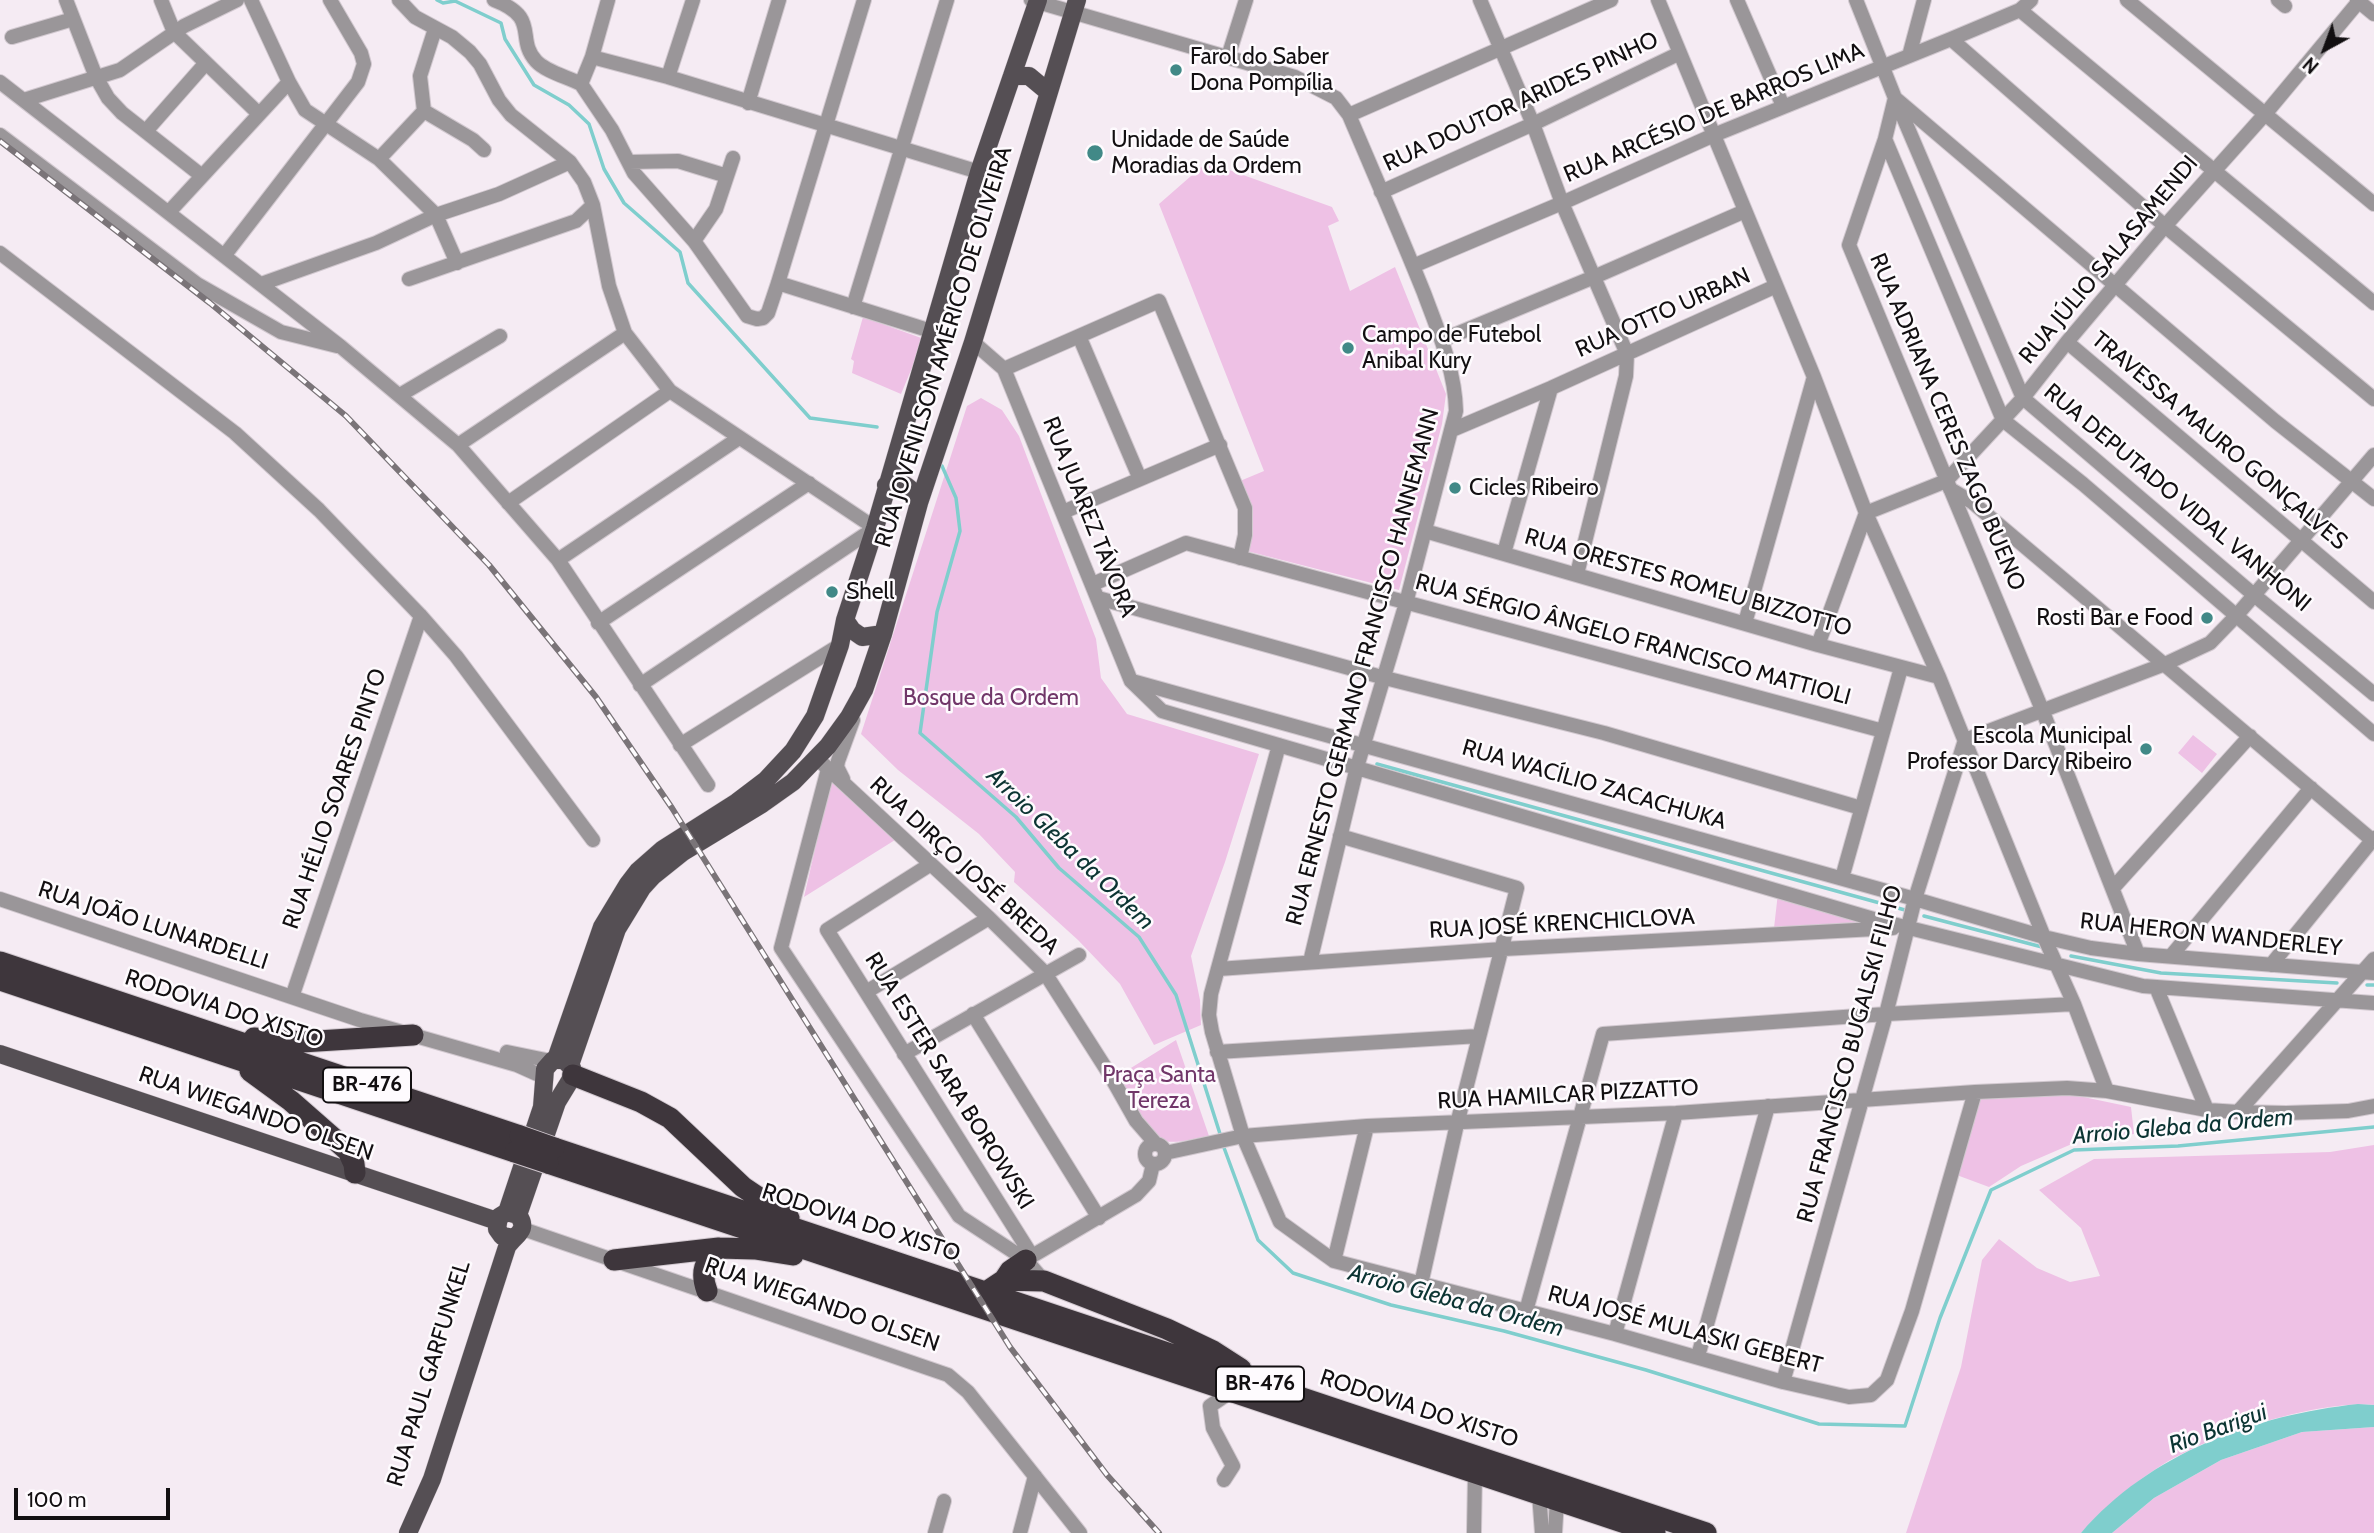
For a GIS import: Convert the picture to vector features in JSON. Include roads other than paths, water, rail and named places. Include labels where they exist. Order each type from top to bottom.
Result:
[{"type":"highway","name":"RODOVIA DO XISTO","points":[[0,962],[212,1042],[551,1155],[814,1235],[1706,1533]]},
{"type":"highway","name":"RODOVIA DO XISTO","points":[[0,980],[212,1042]]},
{"type":"highway","points":[[212,1042],[290,1042],[414,1031]]},
{"type":"highway","points":[[212,1042],[291,1101],[348,1151],[355,1164],[355,1173]]},
{"type":"highway","points":[[560,1071],[641,1102],[670,1118],[743,1187],[814,1235]]},
{"type":"highway","name":"RODOVIA DO XISTO","points":[[551,1155],[853,1265],[1656,1533]]},
{"type":"highway","points":[[707,1291],[703,1269],[719,1248]]},
{"type":"highway","points":[[614,1260],[719,1248],[755,1249],[853,1265]]},
{"type":"highway","points":[[986,1292],[1004,1280],[1010,1270],[1029,1258]]},
{"type":"highway","points":[[1004,1280],[1044,1281],[1179,1335],[1213,1351],[1266,1386]]},
{"type":"main road","name":"RUA JOVENILSON AMÉRICO DE OLIVEIRA","points":[[806,734],[824,697],[979,172],[1036,1]]},
{"type":"main road","name":"RUA JOVENILSON AMÉRICO DE OLIVEIRA","points":[[864,691],[883,634],[919,503],[973,342],[1075,7]]},
{"type":"main road","points":[[1012,76],[1029,76],[1048,91]]},
{"type":"main road","points":[[886,485],[892,482],[904,484],[914,491],[919,503]]},
{"type":"main road","points":[[845,620],[852,631],[862,638],[883,634]]},
{"type":"main road","name":"RUA PAUL GARFUNKEL","points":[[408,1533],[432,1479],[505,1254],[509,1224],[542,1107],[560,1071],[617,929],[642,888],[653,876],[683,852],[822,764],[864,691]]},
{"type":"main road","name":"RUA PAUL GARFUNKEL","points":[[560,1071],[602,927],[628,884],[643,866],[663,849],[737,802],[766,780],[806,734]]},
{"type":"main road","name":"RUA WIEGANDO OLSEN","points":[[0,1054],[509,1224]]},
{"type":"street","points":[[66,0],[107,98],[202,176]]},
{"type":"street","points":[[161,0],[174,32],[258,113]]},
{"type":"street","points":[[24,100],[120,70],[174,32],[237,0]]},
{"type":"street","points":[[251,0],[305,110],[379,159],[436,215],[457,262]]},
{"type":"street","points":[[224,256],[358,82],[363,64],[361,53],[330,0]]},
{"type":"street","points":[[399,0],[415,17],[452,37],[470,51],[499,100],[512,115],[570,162],[584,182],[593,205],[609,285],[625,333],[670,391],[875,528],[640,685]]},
{"type":"street","points":[[494,0],[506,5],[524,22],[531,54],[538,63],[581,84],[646,188],[694,241],[747,316],[757,319],[768,313],[864,0]]},
{"type":"street","points":[[581,84],[592,57],[608,0]]},
{"type":"street","points":[[668,77],[693,0]]},
{"type":"street","points":[[748,103],[779,0]]},
{"type":"street","points":[[853,307],[947,0]]},
{"type":"street","points":[[1228,57],[1246,0]]},
{"type":"street","points":[[1480,0],[1562,203],[1627,354],[1626,376],[1577,574]]},
{"type":"street","points":[[1349,115],[1611,0]]},
{"type":"street","points":[[1658,0],[1814,377],[1866,513],[1939,677],[2044,937],[2074,1003],[2107,1090]]},
{"type":"street","points":[[1737,0],[1783,106]]},
{"type":"street","name":"RUA DEPUTADO VIDAL VANHONI","points":[[1856,0],[1881,66],[2024,398],[2231,576],[2374,694]]},
{"type":"street","points":[[1909,56],[1924,0]]},
{"type":"street","points":[[2127,0],[2374,204]]},
{"type":"street","points":[[2359,0],[2374,14]]},
{"type":"street","name":"RUA JÚLIO SALASAMENDI","points":[[1866,513],[1948,485],[2024,398],[2067,342],[2165,226],[2266,113],[2359,0]]},
{"type":"street","name":"RUA ERNESTO GERMANO FRANCISCO HANNEMANN","points":[[1036,1],[1075,7],[1294,77],[1336,98],[1349,115],[1442,340],[1455,392],[1456,411],[1406,603],[1357,767],[1310,962]]},
{"type":"street","points":[[2025,5],[2374,303]]},
{"type":"street","name":"RUA ARCÉSIO DE BARROS LIMA","points":[[1413,266],[1714,135],[1951,39],[2025,5]]},
{"type":"street","points":[[12,37],[74,19]]},
{"type":"street","points":[[379,159],[424,111],[420,76],[435,29]]},
{"type":"street","points":[[1951,39],[2165,226],[2374,399]]},
{"type":"street","name":"RUA DOUTOR ARIDES PINHO","points":[[1381,192],[1532,124],[1680,52]]},
{"type":"street","points":[[592,57],[668,77],[979,172]]},
{"type":"street","points":[[146,131],[205,64]]},
{"type":"street","points":[[0,82],[340,346],[458,445],[558,561],[708,785]]},
{"type":"street","points":[[169,212],[289,82]]},
{"type":"street","points":[[1895,98],[2275,422],[2374,499]]},
{"type":"street","name":"RUA ADRIANA CERES ZAGO BUENO","points":[[1895,98],[1849,245],[2043,712],[2138,954]]},
{"type":"street","points":[[424,111],[473,140],[484,150]]},
{"type":"street","points":[[1906,122],[1886,132],[2003,420],[2083,484],[2374,734]]},
{"type":"street","points":[[0,135],[197,284],[281,332],[340,346]]},
{"type":"street","points":[[694,241],[716,209],[733,158]]},
{"type":"street","points":[[629,162],[678,161],[727,176]]},
{"type":"street","points":[[261,284],[376,243],[436,215],[499,194],[570,162]]},
{"type":"street","points":[[409,279],[576,221],[593,205]]},
{"type":"street","points":[[1442,340],[1745,211]]},
{"type":"street","points":[[0,253],[235,433],[319,510],[421,616],[484,691],[593,840]]},
{"type":"street","points":[[778,283],[931,331]]},
{"type":"street","name":"RUA OTTO URBAN","points":[[1451,430],[1551,388],[1776,286]]},
{"type":"street","points":[[1003,369],[1159,301],[1245,508],[1245,535],[1240,558]]},
{"type":"street","points":[[458,445],[625,333]]},
{"type":"street","points":[[400,394],[500,336]]},
{"type":"street","points":[[1079,336],[1140,479]]},
{"type":"street","name":"RUA JUAREZ TÁVORA","points":[[973,342],[1003,369],[1131,681],[1162,711],[1279,745]]},
{"type":"street","name":"TRAVESSA MAURO GONÇALVES","points":[[2067,342],[2374,602]]},
{"type":"street","points":[[1745,624],[1814,377]]},
{"type":"street","points":[[1504,552],[1551,388]]},
{"type":"street","points":[[508,503],[670,391]]},
{"type":"street","points":[[558,561],[739,438]]},
{"type":"street","points":[[1063,512],[1220,445]]},
{"type":"street","points":[[1965,740],[2165,664],[2210,643],[2374,455]]},
{"type":"street","points":[[2083,484],[2101,464]]},
{"type":"street","points":[[598,623],[809,482]]},
{"type":"street","points":[[1948,485],[1972,502],[2373,839],[2271,965]]},
{"type":"street","points":[[1818,645],[1866,513]]},
{"type":"street","name":"RUA ORESTES ROMEU BIZZOTTO","points":[[1425,531],[1818,645],[1939,677]]},
{"type":"street","name":"RUA SÉRGIO ÂNGELO FRANCISCO MATTIOLI","points":[[1096,591],[1186,543],[1883,731]]},
{"type":"street","points":[[2214,596],[2231,576]]},
{"type":"street","points":[[1096,591],[1385,678],[1604,733],[1861,808]]},
{"type":"street","name":"RUA HÉLIO SOARES PINTO","points":[[292,997],[421,616]]},
{"type":"street","points":[[680,745],[840,645]]},
{"type":"street","points":[[1842,878],[1901,668]]},
{"type":"street","name":"RUA WACÍLIO ZACACHUKA","points":[[1131,681],[1842,878],[2044,937]]},
{"type":"street","name":"RUA JOVENILSON AMÉRICO DE OLIVEIRA","points":[[847,787],[840,775],[838,761],[864,691]]},
{"type":"street","points":[[2113,888],[2250,736]]},
{"type":"street","name":"RUA FRANCISCO BUGALSKI FILHO","points":[[1783,1382],[1886,1014],[1915,899],[1965,740]]},
{"type":"street","points":[[1279,745],[1908,928],[2057,965],[2156,987],[2374,1003]]},
{"type":"street","name":"RUA JOSÉ MULASKI GEBERT","points":[[1279,745],[1218,968],[1209,1015],[1240,1137],[1280,1222],[1334,1261],[1698,1356],[1783,1382],[1849,1397],[1871,1395],[1887,1380],[1912,1311],[1975,1092]]},
{"type":"street","points":[[822,764],[781,948],[959,1216],[1029,1258],[1044,1281]]},
{"type":"street","name":"RUA DIRÇO JOSÉ BREDA","points":[[822,764],[1045,973],[1136,1121],[1149,1159]]},
{"type":"street","points":[[2171,956],[2311,788]]},
{"type":"street","points":[[1339,836],[1517,888],[1457,1124],[1421,1284]]},
{"type":"street","name":"RUA ESTER SARA BOROWSKI","points":[[931,864],[827,930],[1029,1258]]},
{"type":"street","name":"RUA JOÃO LUNARDELLI","points":[[0,899],[360,1020],[414,1031],[517,1065],[560,1071]]},
{"type":"street","points":[[866,992],[989,918]]},
{"type":"street","name":"RUA JOSÉ KRENCHICLOVA","points":[[1218,968],[1908,928]]},
{"type":"street","name":"RUA HERON WANDERLEY","points":[[2044,937],[2091,948],[2138,954],[2368,973]]},
{"type":"street","points":[[904,1054],[1079,955]]},
{"type":"street","points":[[2238,1112],[2338,1000],[2368,973],[2374,959]]},
{"type":"street","points":[[2156,987],[2207,1110]]},
{"type":"street","points":[[1526,1311],[1603,1034],[2074,1003]]},
{"type":"street","points":[[973,1014],[1099,1217]]},
{"type":"street","points":[[1217,1052],[1479,1035]]},
{"type":"street","points":[[1975,1092],[2067,1087],[2107,1090],[2207,1110],[2238,1112],[2348,1111],[2374,1106]]},
{"type":"street","name":"RUA HAMILCAR PIZZATTO","points":[[1160,1149],[1240,1137],[1367,1126],[1676,1113],[1975,1092]]},
{"type":"street","points":[[1698,1356],[1768,1106]]},
{"type":"street","points":[[1615,1334],[1676,1113]]},
{"type":"street","name":"RUA DIRÇO JOSÉ BREDA","points":[[1136,1121],[1160,1149]]},
{"type":"street","points":[[1334,1261],[1367,1126]]},
{"type":"street","points":[[1029,1258],[1143,1189],[1149,1181],[1149,1159],[1162,1162],[1160,1149]]},
{"type":"street","name":"RUA WIEGANDO OLSEN","points":[[509,1224],[948,1374],[968,1392],[1080,1533]]},
{"type":"street","points":[[1224,1479],[1233,1466],[1213,1428],[1210,1406],[1232,1391]]},
{"type":"street","points":[[1474,1533],[1475,1472]]},
{"type":"street","points":[[1020,1533],[1035,1476]]},
{"type":"street","points":[[1542,1533],[1548,1497]]},
{"type":"street","points":[[1548,1497],[1555,1533]]},
{"type":"street","points":[[935,1533],[944,1501]]},
{"type":"water","points":[[2358,1404],[2374,1405],[2374,1427],[2302,1432],[2221,1460],[2154,1498],[2112,1533],[2081,1533],[2108,1505],[2139,1481],[2172,1460],[2207,1443],[2281,1418]]},
{"type":"waterway","name":"Arroio Gleba da Ordem","points":[[437,0],[443,3],[455,1],[501,23],[505,39],[534,85],[569,105],[589,124],[604,169],[624,203],[680,252],[688,283],[810,418],[877,427]]},
{"type":"waterway","name":"Arroio Gleba da Ordem","points":[[942,466],[956,498],[960,531],[937,612],[920,733],[1016,817],[1059,868],[1139,937],[1176,995],[1221,1137]]},
{"type":"waterway","points":[[1377,764],[1905,910]]},
{"type":"waterway","points":[[1924,916],[2042,947]]},
{"type":"waterway","points":[[2071,956],[2161,973],[2337,983]]},
{"type":"waterway","points":[[2367,985],[2374,985]]},
{"type":"waterway","name":"Arroio Gleba da Ordem","points":[[1223,1145],[1258,1240],[1293,1273],[1391,1305],[1504,1331],[1646,1370],[1819,1424],[1905,1426],[1940,1318],[1991,1190],[2074,1150],[2178,1146],[2374,1127]]},
{"type":"railway","points":[[0,141],[210,303],[346,416],[489,565],[596,697],[672,808],[1010,1347],[1107,1475],[1159,1533]]},
{"type":"place","name":"Farol do Saber Dona Pompília","points":[[1176,70]]},
{"type":"place","name":"Unidade de Saúde Moradias da Ordem","points":[[1095,153]]},
{"type":"place","name":"Campo de Futebol Anibal Kury","points":[[1348,348]]},
{"type":"place","name":"Cicles Ribeiro","points":[[1455,488]]},
{"type":"place","name":"Shell","points":[[832,592]]},
{"type":"place","name":"Rosti Bar e Food","points":[[2207,618]]},
{"type":"place","name":"Escola Municipal Professor Darcy Ribeiro","points":[[2146,749]]},
{"type":"park label","name":"Bosque da Ordem","points":[[991,698]]},
{"type":"park label","name":"Praça Santa Tereza","points":[[1159,1088]]},
{"type":"water label","name":"Rio Barigui","points":[[2218,1429]]}]
